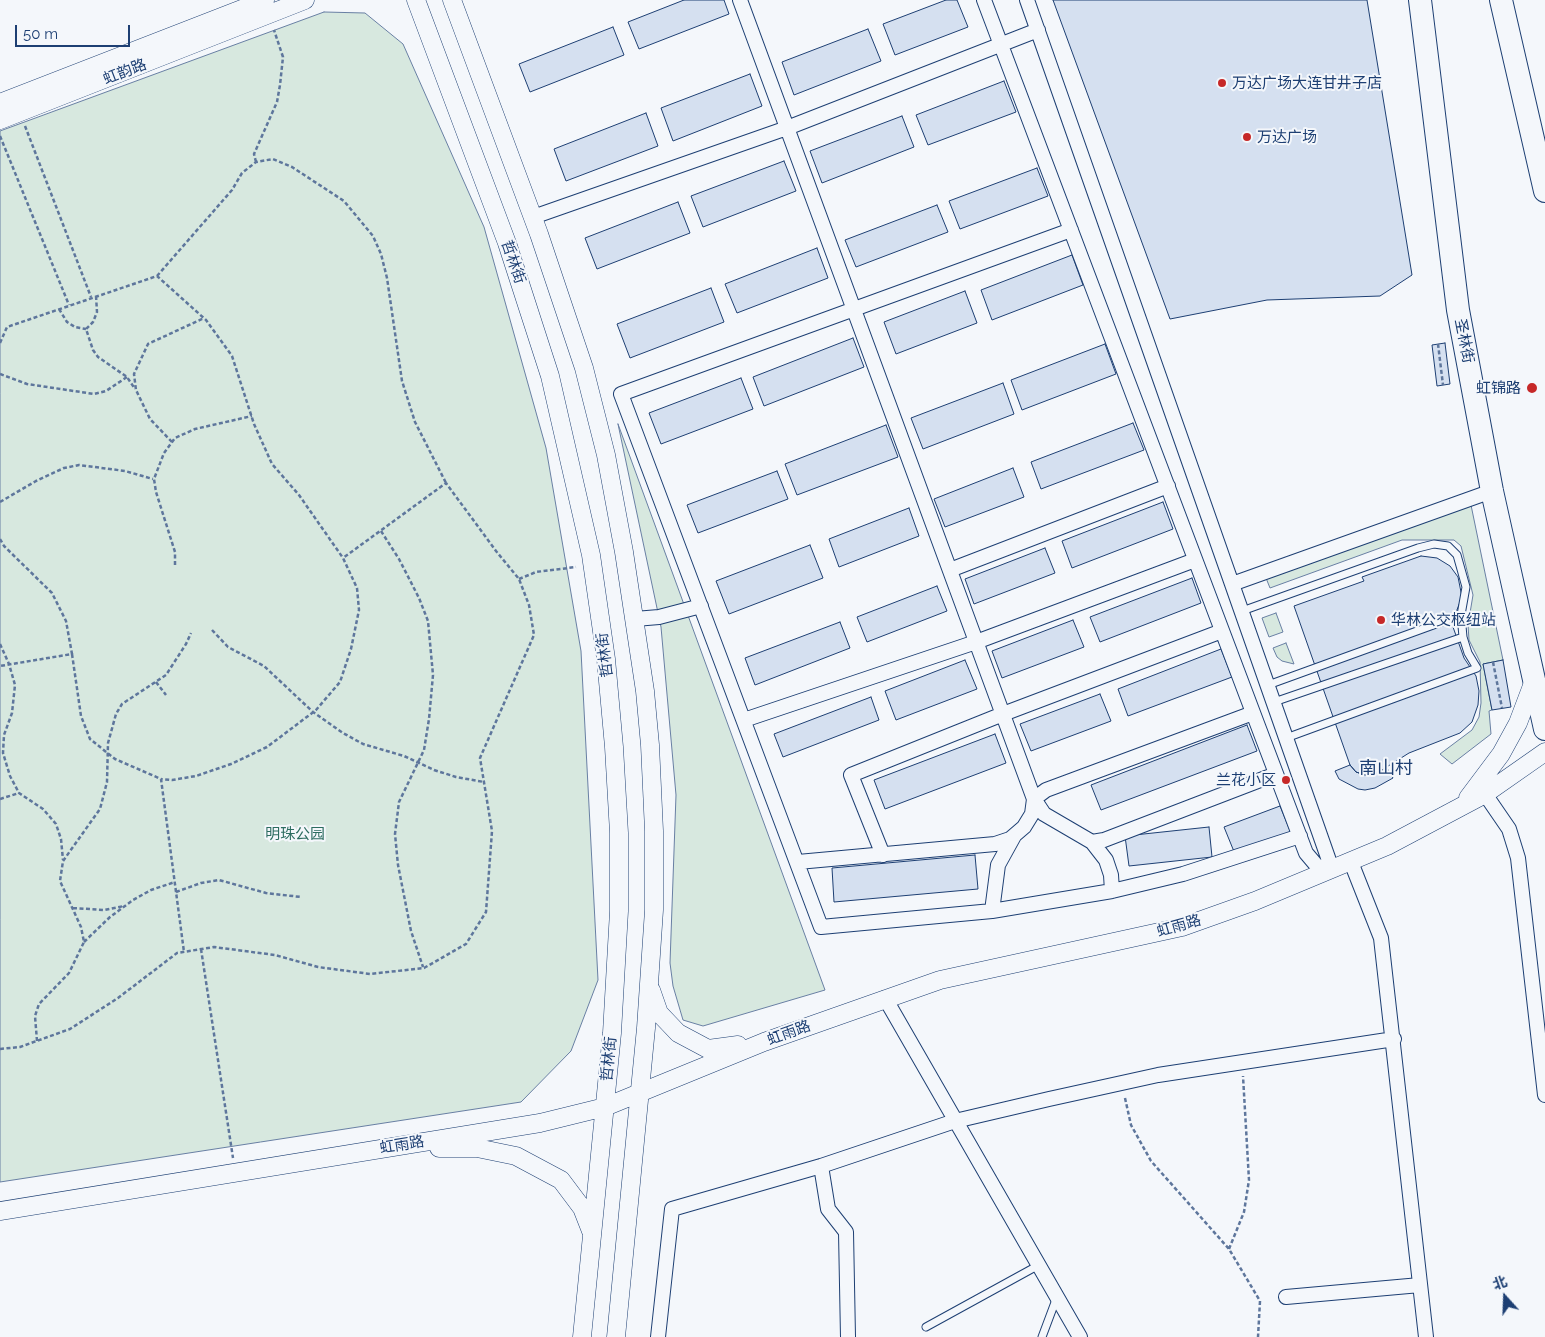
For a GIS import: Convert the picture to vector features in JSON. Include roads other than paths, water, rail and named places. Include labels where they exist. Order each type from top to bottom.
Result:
[{"type":"highway","name":"圣林街","points":[[1420,0],[1458,310],[1492,491],[1539,679],[1545,729]]},
{"type":"highway","points":[[1501,0],[1545,191]]},
{"type":"street","name":"虹韵路","points":[[0,103],[267,7],[305,0]]},
{"type":"street","name":"哲林街","points":[[416,0],[507,243],[536,330],[570,455],[593,566],[607,668],[619,833],[616,971],[605,1107],[582,1337]]},
{"type":"street","points":[[452,0],[533,217],[584,368],[604,446],[635,619],[650,745],[654,832],[654,910],[650,981],[616,1337]]},
{"type":"street","points":[[740,0],[1034,799],[1044,814],[1053,821],[1092,842],[1102,852],[1111,875],[1112,891]]},
{"type":"street","points":[[984,0],[1306,853],[1318,866],[1332,870]]},
{"type":"street","points":[[1027,0],[1332,870]]},
{"type":"street","name":"虹韵路","points":[[0,120],[267,7]]},
{"type":"street","points":[[533,217],[787,128],[1038,30]]},
{"type":"street","points":[[1071,230],[621,394],[821,927],[992,910],[1112,891],[1183,874],[1300,836]]},
{"type":"street","points":[[950,570],[1168,486]]},
{"type":"street","points":[[1232,584],[1492,491]]},
{"type":"street","points":[[744,720],[976,642],[1195,560]]},
{"type":"street","points":[[635,619],[659,617],[701,606]]},
{"type":"street","points":[[883,855],[851,775],[1003,714],[1222,632]]},
{"type":"street","points":[[1462,807],[1501,754],[1539,679]]},
{"type":"street","points":[[992,910],[998,865],[1032,814],[1034,799],[1046,790],[1253,713]]},
{"type":"street","name":"虹雨路","points":[[0,1211],[540,1122],[605,1107],[764,1042],[940,980],[1018,961],[1182,927],[1332,870],[1387,846],[1485,794],[1545,752]]},
{"type":"street","points":[[1092,842],[1104,840],[1276,774]]},
{"type":"street","points":[[1485,794],[1509,829],[1518,858],[1545,1095]]},
{"type":"street","points":[[798,862],[995,844],[1042,820],[1053,821]]},
{"type":"street","points":[[1351,862],[1381,938],[1394,1039],[1426,1337]]},
{"type":"street","points":[[650,981],[653,999],[659,1013],[678,1034],[708,1049],[764,1042]]},
{"type":"street","points":[[885,998],[1080,1337]]},
{"type":"street","points":[[658,1337],[672,1209],[821,1166],[955,1121],[1122,1083],[1242,1062],[1394,1039]]},
{"type":"street","points":[[383,1148],[477,1148],[516,1156],[561,1180],[582,1208],[592,1235]]},
{"type":"street","points":[[821,1166],[828,1209],[846,1232],[848,1337]]},
{"type":"street","points":[[1286,1297],[1420,1285]]},
{"type":"lane","points":[[1242,611],[1434,544],[1448,546],[1457,555],[1466,587],[1462,615],[1463,637],[1468,653],[1477,668],[1286,738]]},
{"type":"lane","points":[[1268,684],[1462,615]]},
{"type":"lane","points":[[1274,702],[1463,637]]},
{"type":"lane","points":[[926,1327],[1039,1265]]},
{"type":"lane","points":[[1042,1337],[1057,1297]]},
{"type":"place","name":"万达广场大连甘井子店","points":[[1222,83]]},
{"type":"place","name":"万达广场","points":[[1247,137]]},
{"type":"place","name":"虹锦路","points":[[1532,388]]},
{"type":"place","name":"华林公交枢纽站","points":[[1381,620]]},
{"type":"place","name":"兰花小区","points":[[1286,780]]},
{"type":"district","name":"南山村","points":[[1386,769]]},
{"type":"park label","name":"明珠公园","points":[[295,834]]}]
